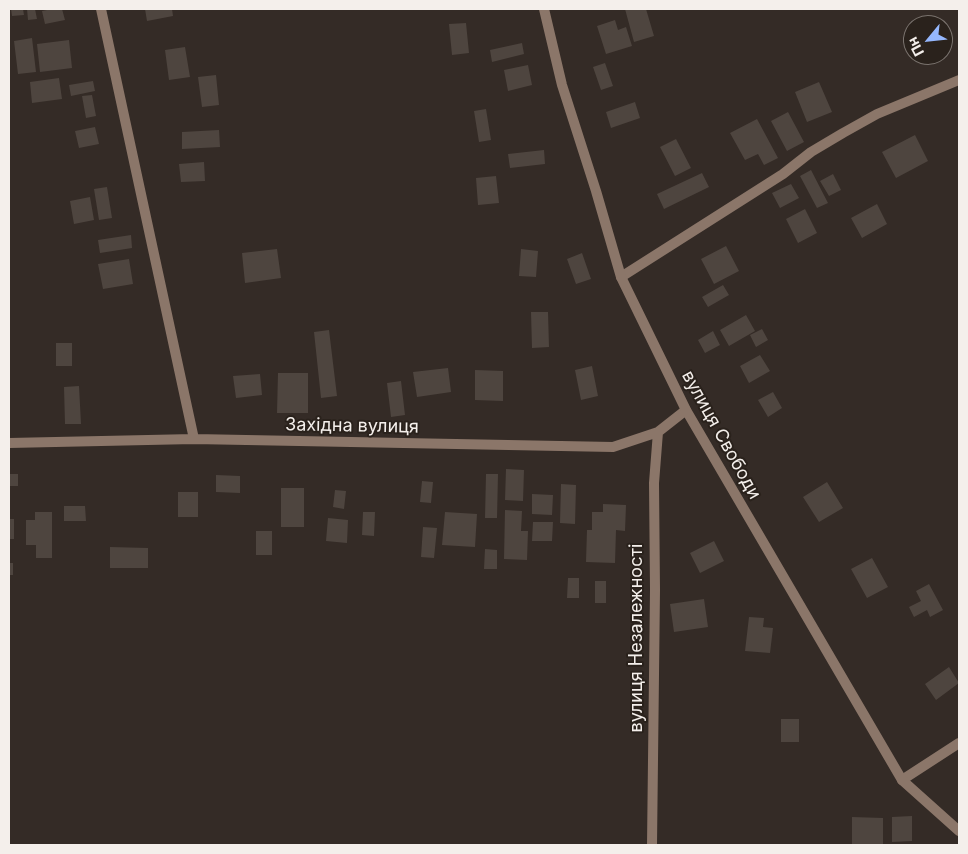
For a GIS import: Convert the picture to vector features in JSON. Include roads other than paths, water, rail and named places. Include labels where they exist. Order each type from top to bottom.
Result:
[{"type":"street","points":[[101,9],[194,439]]},
{"type":"street","name":"вулиця Свободи","points":[[544,9],[562,85],[621,277],[686,410],[902,780],[959,831]]},
{"type":"street","points":[[621,277],[783,174],[811,152],[843,133],[877,114],[959,80]]},
{"type":"street","name":"Західна вулиця","points":[[9,443],[194,439],[613,446],[658,432],[686,410]]},
{"type":"street","name":"вулиця Незалежності","points":[[652,845],[655,590],[654,483],[658,432]]},
{"type":"street","points":[[902,780],[959,742]]}]
